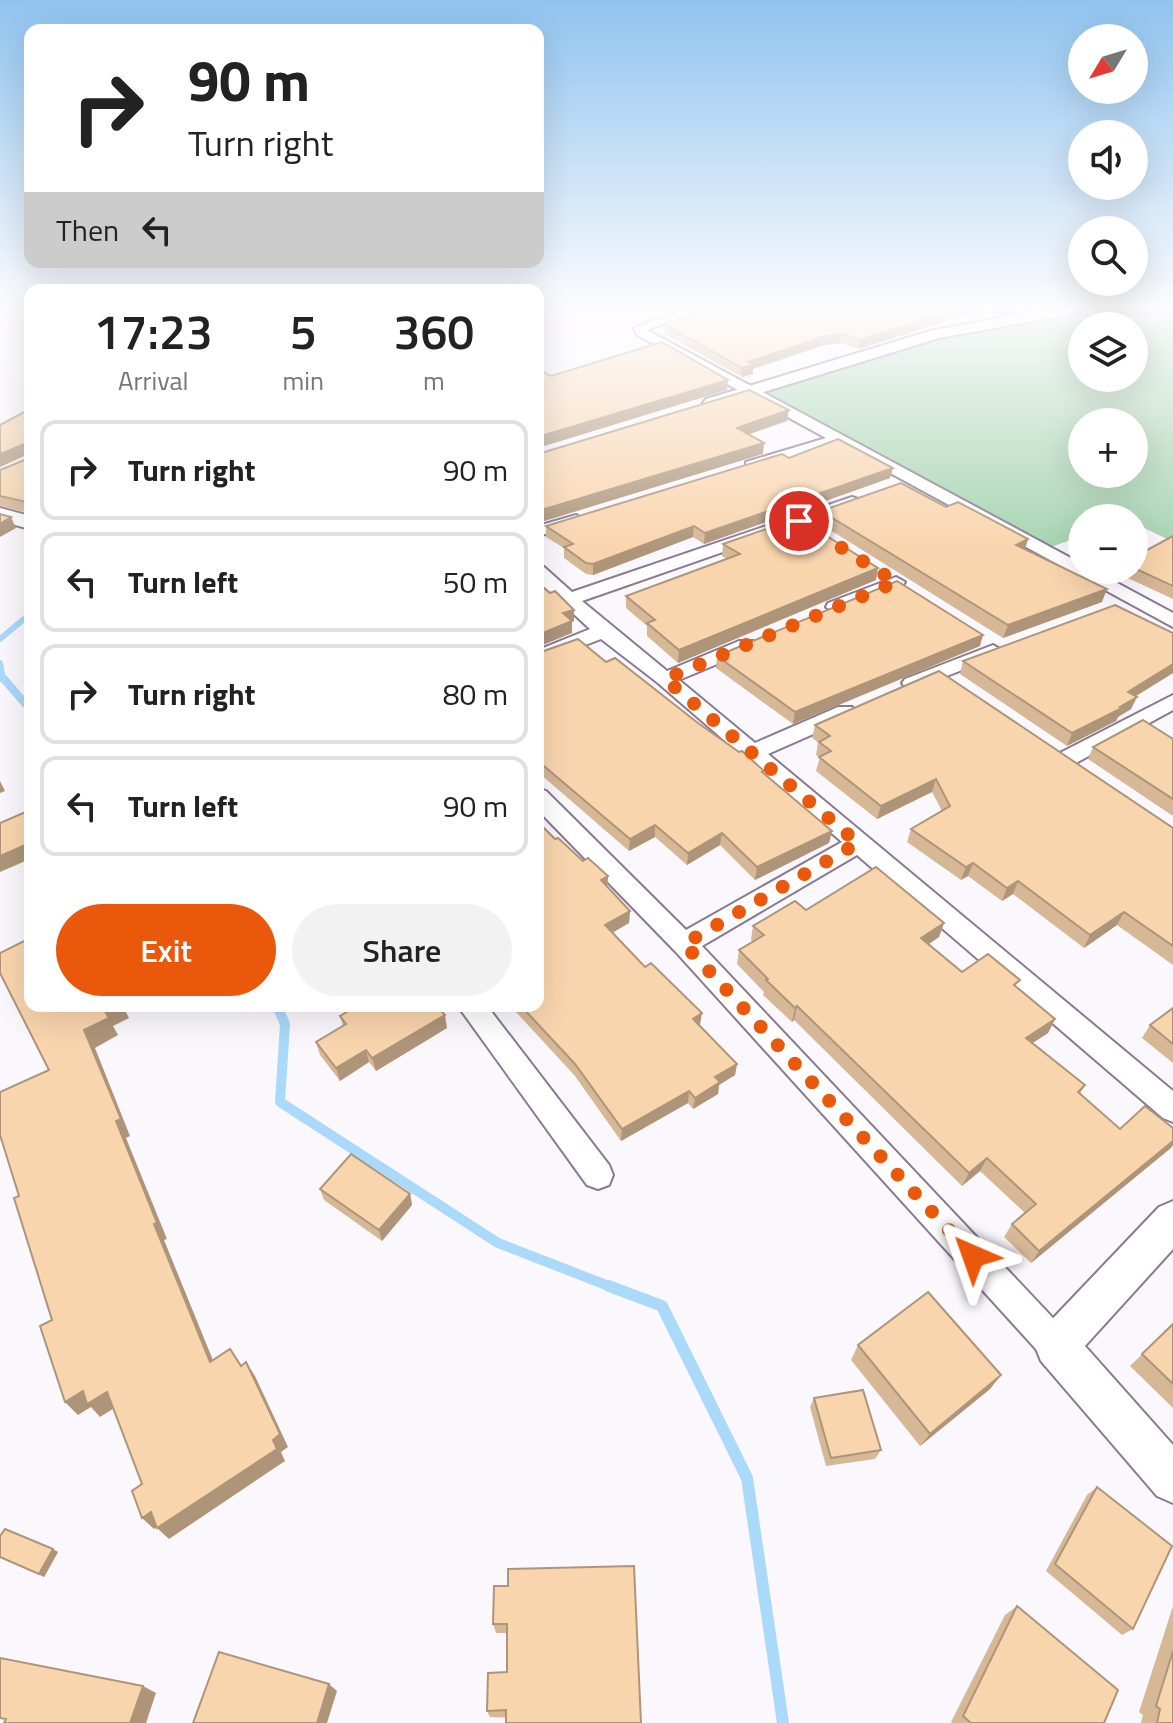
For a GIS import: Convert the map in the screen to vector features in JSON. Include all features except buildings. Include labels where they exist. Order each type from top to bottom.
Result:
[{"type":"street","points":[[744,388],[1173,621]]},
{"type":"street","points":[[689,410],[758,388]]},
{"type":"street","points":[[733,471],[838,439]]},
{"type":"street","points":[[570,599],[915,481]]},
{"type":"street","points":[[544,529],[598,513]]},
{"type":"street","points":[[0,514],[24,521]]},
{"type":"street","points":[[799,521],[823,536]]},
{"type":"street","points":[[824,612],[902,586],[872,567]]},
{"type":"street","points":[[544,576],[603,631],[665,679],[1173,1109]]},
{"type":"street","points":[[1104,610],[1134,599]]},
{"type":"street","points":[[544,655],[603,631]]},
{"type":"street","points":[[895,691],[1009,645],[975,632]]},
{"type":"street","points":[[665,679],[766,637]]},
{"type":"street","points":[[938,672],[963,689]]},
{"type":"street","points":[[1090,775],[1060,754],[1173,701]]},
{"type":"street","points":[[752,753],[866,703]]},
{"type":"street","points":[[544,802],[684,944],[1056,1346],[1173,1480]]},
{"type":"street","points":[[684,944],[858,843]]},
{"type":"street","points":[[476,1012],[598,1175]]},
{"type":"street","points":[[1056,1346],[1173,1220]]},
{"type":"green space","points":[[778,388],[1068,388],[1068,392],[1148,392],[1148,388],[1173,388],[1173,542],[1148,530],[1148,504],[1068,504],[1068,541],[1051,547],[766,392]]},
{"type":"waterway","points":[[0,639],[24,619]]},
{"type":"waterway","points":[[0,663],[3,680]]},
{"type":"waterway","points":[[3,678],[24,702]]},
{"type":"waterway","points":[[280,1012],[285,1024],[280,1102],[498,1243],[614,1288]]},
{"type":"waterway","points":[[609,1286],[662,1306],[747,1478],[783,1723]]},
{"type":"route","points":[[799,521],[896,582],[665,679],[858,843],[684,944],[973,1256]]}]
